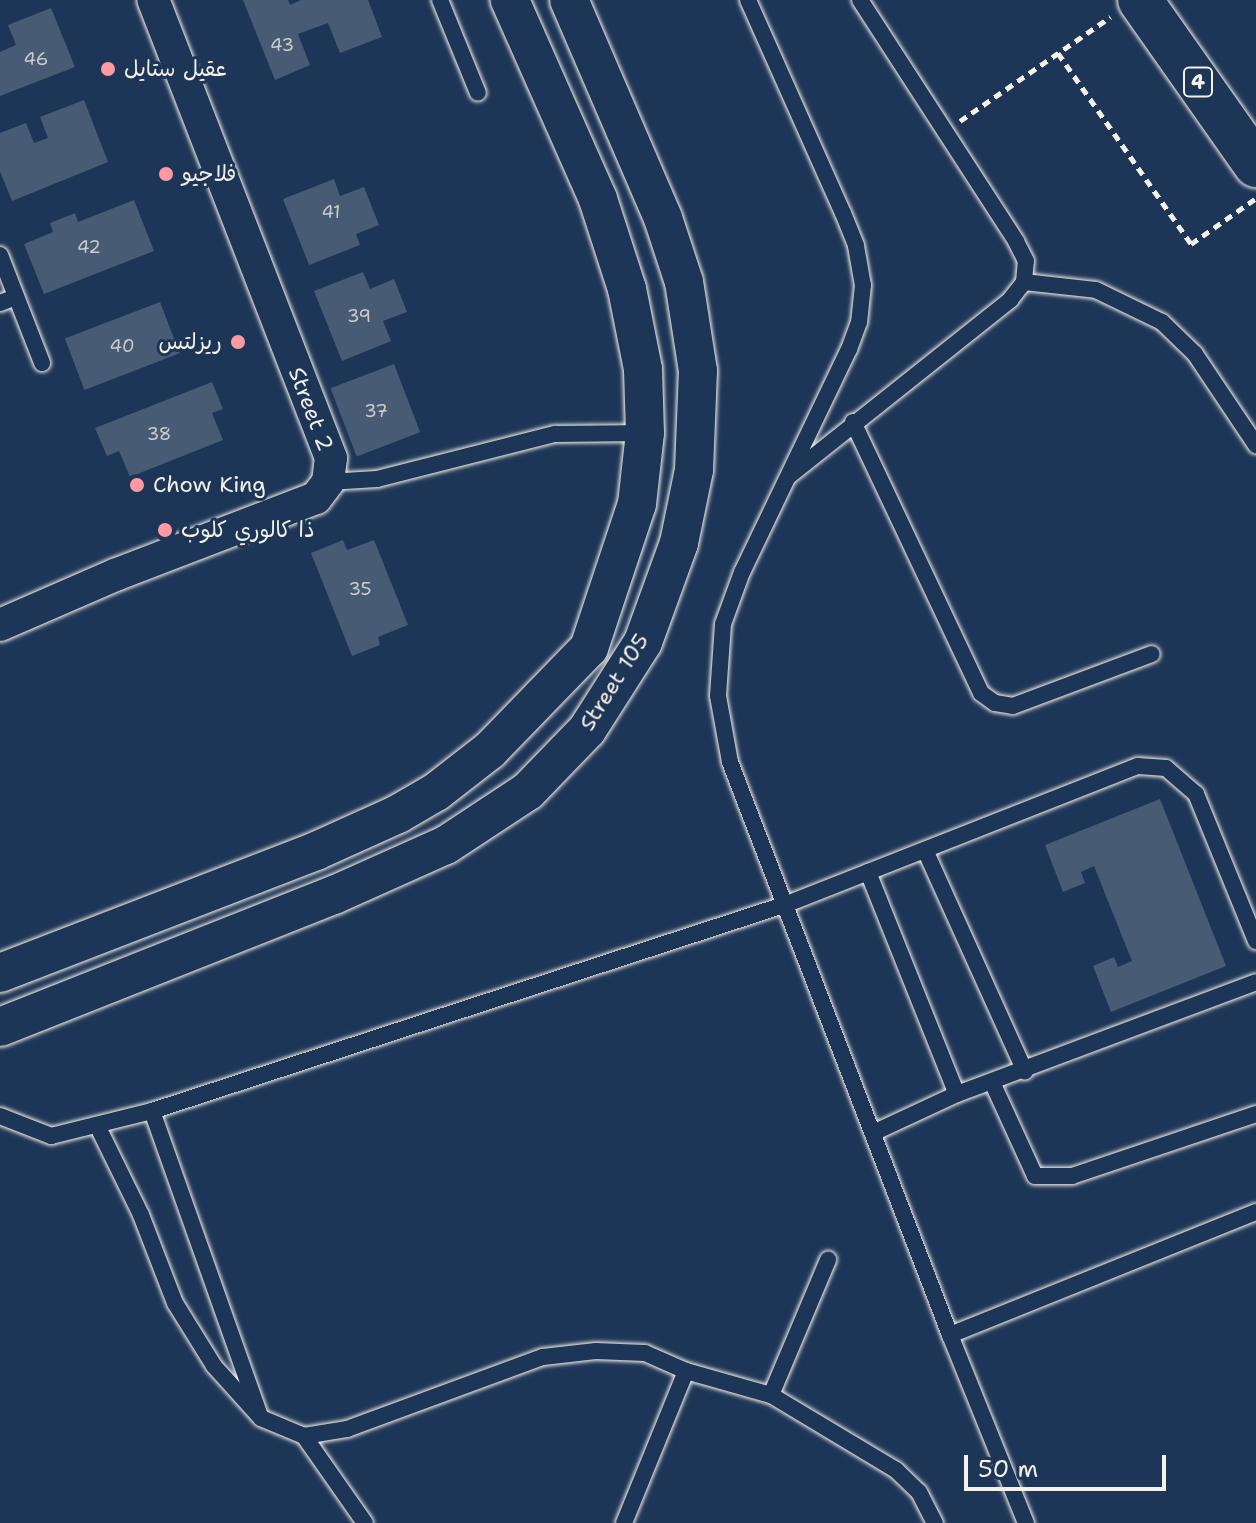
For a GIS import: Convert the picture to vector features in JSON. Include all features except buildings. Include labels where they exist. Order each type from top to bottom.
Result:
[{"type":"highway","name":"4","points":[[1131,4],[1256,165]]},
{"type":"street","name":"Street 2","points":[[0,625],[115,575],[316,498],[328,482],[331,458],[153,0]]},
{"type":"street","name":"Street 105","points":[[0,973],[316,851],[398,814],[436,792],[490,750],[589,648],[637,504],[645,433],[643,369],[627,289],[598,199],[559,117],[510,0]]},
{"type":"street","name":"Street 105","points":[[0,1027],[334,895],[446,845],[528,791],[587,730],[643,642],[679,543],[694,470],[698,428],[696,356],[679,269],[663,218],[569,0]]},
{"type":"street","points":[[559,117],[574,121],[590,118],[602,106],[609,90]]},
{"type":"street","points":[[316,851],[327,857],[332,865],[334,895]]},
{"type":"lane","points":[[440,0],[478,93]]},
{"type":"lane","points":[[748,0],[843,213],[856,246],[863,285],[859,322],[849,349],[742,572],[723,624],[718,696],[730,762],[950,1335],[1026,1523]]},
{"type":"lane","points":[[785,479],[1010,300],[1024,282],[1026,261],[1016,241],[860,0]]},
{"type":"lane","points":[[0,255],[42,363]]},
{"type":"lane","points":[[1024,282],[1096,290],[1162,322],[1195,354],[1256,445]]},
{"type":"lane","points":[[0,303],[16,297]]},
{"type":"lane","points":[[853,422],[981,693],[995,703],[1013,706],[1152,654]]},
{"type":"lane","points":[[328,482],[377,479],[555,434],[645,433]]},
{"type":"lane","points":[[0,1116],[51,1136],[152,1111],[787,904],[1138,766],[1166,768],[1196,794],[1256,941]]},
{"type":"lane","points":[[925,850],[1025,1071]]},
{"type":"lane","points":[[868,872],[957,1094]]},
{"type":"lane","points":[[873,1133],[957,1094],[1256,982]]},
{"type":"lane","points":[[992,1082],[1035,1176],[1072,1176],[1256,1114]]},
{"type":"lane","points":[[152,1111],[261,1418]]},
{"type":"lane","points":[[97,1125],[141,1215],[181,1314],[214,1366],[261,1418],[304,1436],[347,1429],[543,1357],[596,1351],[645,1353],[686,1371],[771,1395],[896,1470],[919,1492],[935,1523]]},
{"type":"lane","points":[[950,1335],[1256,1212]]},
{"type":"lane","points":[[771,1395],[828,1260]]},
{"type":"lane","points":[[624,1523],[686,1371]]},
{"type":"lane","points":[[304,1436],[365,1523]]},
{"type":"path","points":[[946,130],[1131,4]]},
{"type":"path","points":[[1058,53],[1191,244],[1256,199]]},
{"type":"place","name":"عقيل ستايل","points":[[108,69]]},
{"type":"place","name":"فلاجيو","points":[[166,174]]},
{"type":"place","name":"ريزلتس","points":[[238,342]]},
{"type":"place","name":"Chow King","points":[[137,485]]},
{"type":"place","name":"ذا كالوري كلوب","points":[[165,530]]}]
